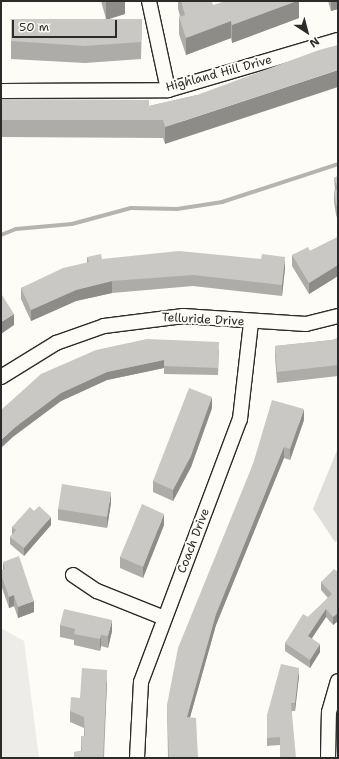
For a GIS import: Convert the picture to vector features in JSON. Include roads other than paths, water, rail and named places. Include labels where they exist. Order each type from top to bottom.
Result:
[{"type":"street","points":[[149,1],[168,90]]},
{"type":"street","name":"Highland Hill Drive","points":[[1,91],[168,90],[338,40]]},
{"type":"street","name":"Telluride Drive","points":[[1,377],[56,343],[104,326],[158,316],[306,324],[338,316]]},
{"type":"street","name":"Coach Drive","points":[[137,758],[141,682],[240,419],[251,322]]},
{"type":"street","points":[[73,575],[97,591],[164,618]]},
{"type":"street","points":[[328,758],[329,712],[338,681]]},
{"type":"waterway","points":[[1,235],[16,229],[72,224],[131,208],[177,209],[222,202],[338,164]]}]
